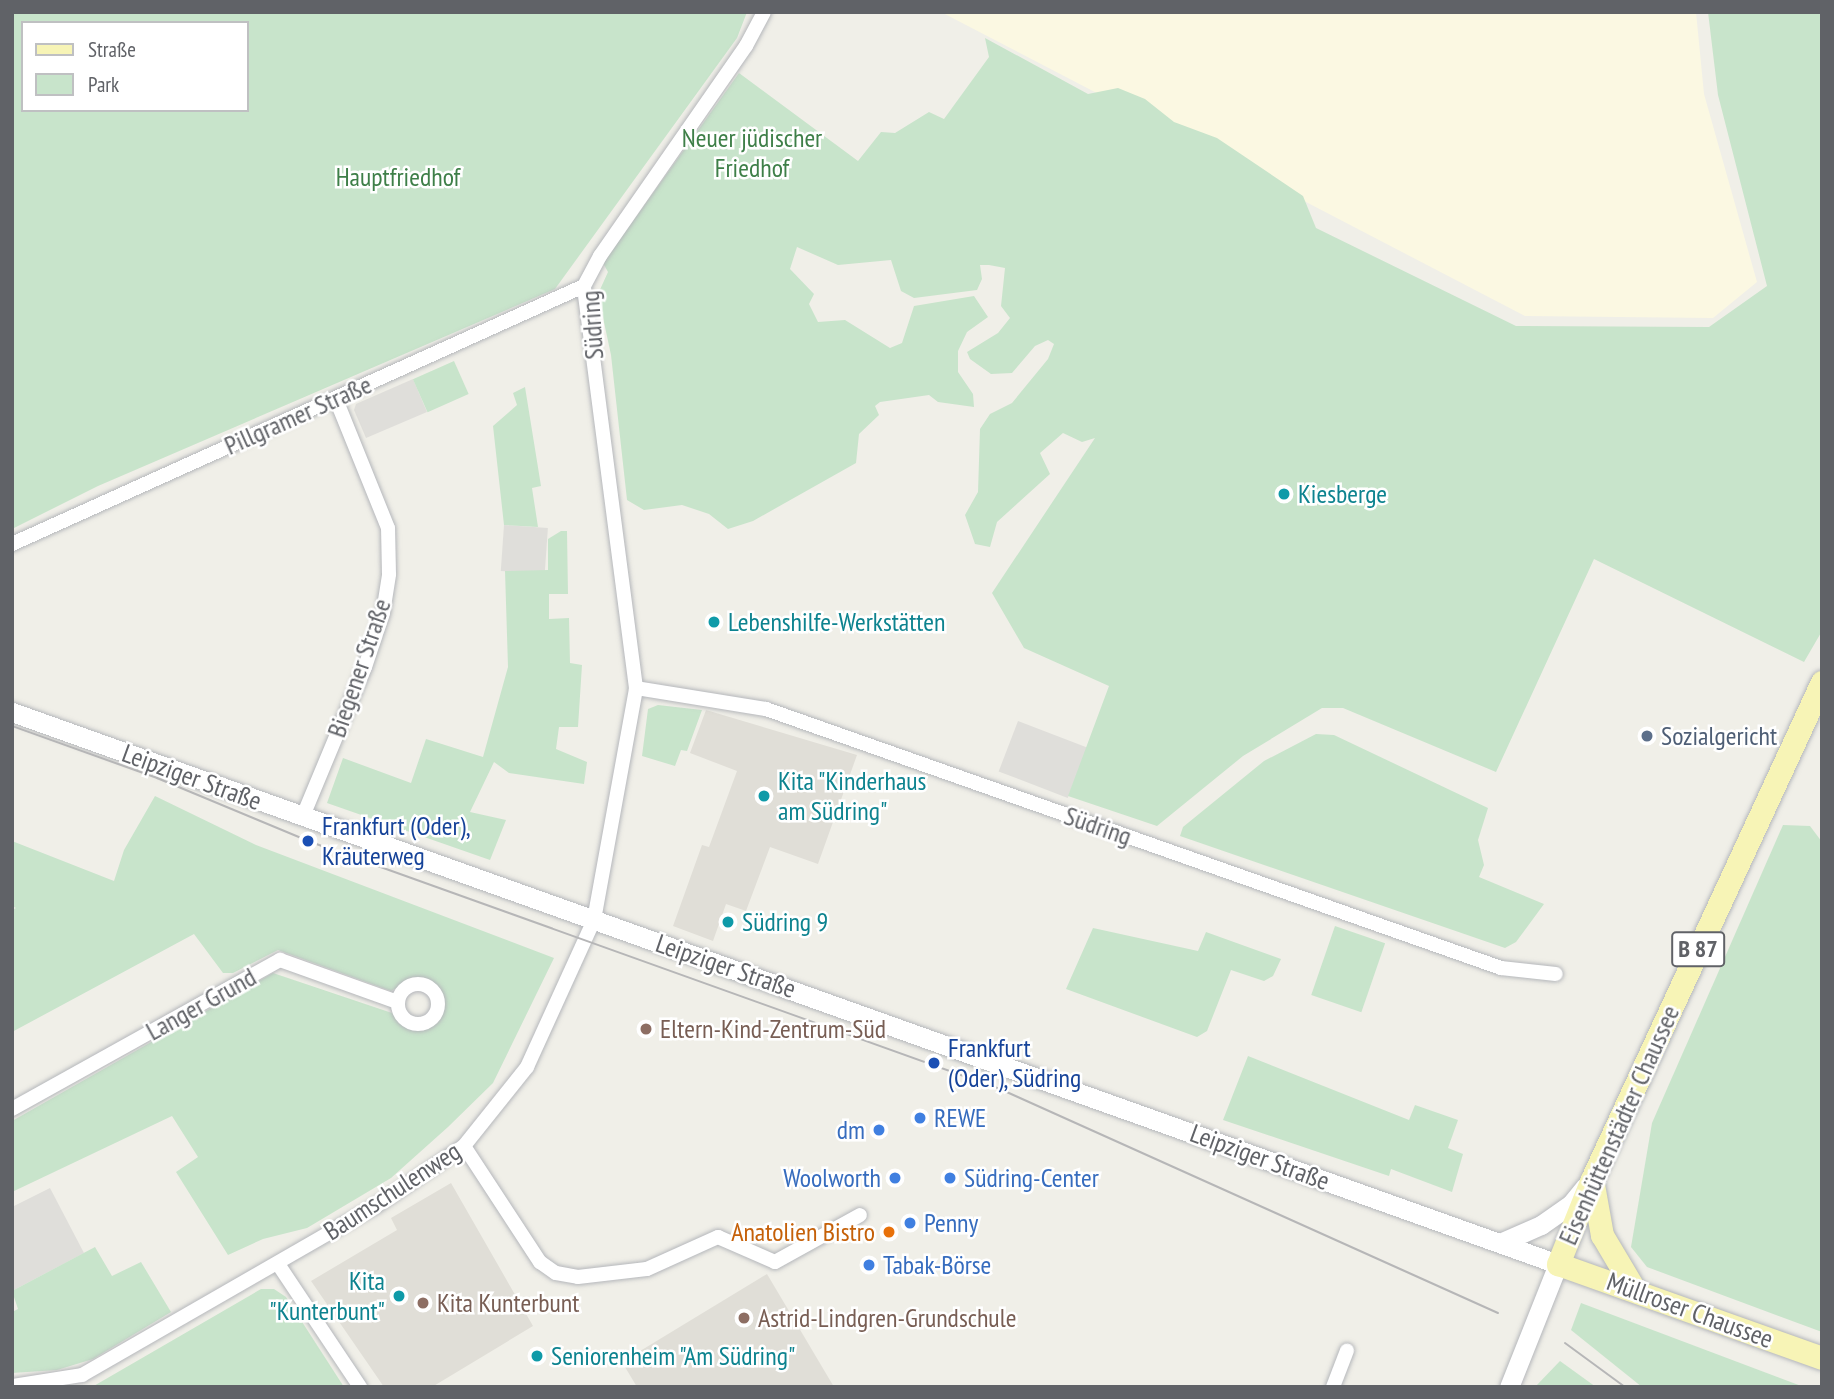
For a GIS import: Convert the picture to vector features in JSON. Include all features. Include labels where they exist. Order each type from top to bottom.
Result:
[{"type":"main road","name":"Eisenhüttenstädter Chaussee","points":[[1558,1264],[1592,1179],[1822,682]]},
{"type":"main road","points":[[1592,1179],[1602,1235],[1634,1289]]},
{"type":"main road","name":"Müllroser Chaussee","points":[[1558,1264],[1822,1358]]},
{"type":"street","name":"Südring","points":[[594,920],[636,688],[584,286],[600,256],[746,46],[764,12]]},
{"type":"street","name":"Pillgramer Straße","points":[[12,544],[584,286]]},
{"type":"street","name":"Biegener Straße","points":[[303,816],[365,667],[383,613],[389,574],[388,528],[337,399]]},
{"type":"street","name":"Südring","points":[[636,688],[766,709],[1501,968],[1556,974]]},
{"type":"street","name":"Leipziger Straße","points":[[12,712],[1558,1264]]},
{"type":"street","name":"Baumschulenweg","points":[[12,1386],[82,1375],[278,1264],[464,1146],[527,1067],[594,920]]},
{"type":"street","name":"Langer Grund","points":[[12,1109],[280,960],[397,1002]]},
{"type":"street","points":[[464,1146],[540,1262],[556,1273],[578,1277],[647,1269],[718,1237],[775,1262],[860,1215]]},
{"type":"street","points":[[1500,1243],[1526,1234],[1571,1204],[1592,1179]]},
{"type":"street","points":[[278,1264],[360,1387]]},
{"type":"street","points":[[1509,1387],[1558,1264]]},
{"type":"street","points":[[1334,1387],[1347,1351]]},
{"type":"shaded area","points":[[941,12],[1696,12],[1704,94],[1757,282],[1713,318],[1525,316]]},
{"type":"shaded area","points":[[413,379],[427,412],[366,438],[354,410],[356,404]]},
{"type":"shaded area","points":[[504,525],[548,528],[545,574],[501,571]]},
{"type":"shaded area","points":[[706,710],[857,755],[818,864],[770,847],[746,911],[726,904],[713,941],[673,926],[702,845],[709,847],[737,771],[690,753]]},
{"type":"shaded area","points":[[1018,721],[1087,748],[1068,798],[999,771]]},
{"type":"shaded area","name":"Kita Kunterbunt","points":[[451,1183],[533,1326],[432,1387],[384,1387],[311,1281],[397,1230],[391,1218]]},
{"type":"shaded area","points":[[50,1188],[84,1253],[12,1291],[12,1207]]},
{"type":"shaded area","name":"Astrid-Lindgren-Grundschule","points":[[767,1274],[834,1387],[637,1387],[622,1362]]},
{"type":"green space","name":"Hauptfriedhof","points":[[12,12],[747,12],[737,38],[555,289],[98,486],[12,529]]},
{"type":"green space","name":"Neuer jüdischer Friedhof","points":[[1708,12],[1822,12],[1822,631],[1804,662],[1594,559],[1496,772],[1343,708],[1322,708],[1243,756],[1157,826],[1068,796],[1109,686],[1024,648],[992,593],[1095,438],[1082,442],[1063,433],[1040,453],[1050,474],[997,522],[990,547],[975,544],[965,515],[978,492],[980,429],[990,414],[1012,403],[1048,359],[1054,344],[1048,340],[1035,346],[1012,373],[991,374],[970,359],[967,352],[998,333],[1010,318],[1001,306],[1005,268],[989,265],[980,265],[982,279],[977,290],[914,298],[901,291],[891,260],[838,265],[797,247],[790,269],[814,294],[809,304],[818,322],[845,320],[890,348],[902,343],[914,306],[974,296],[988,317],[967,332],[958,351],[958,372],[973,394],[974,407],[938,402],[929,395],[880,402],[875,406],[879,415],[859,434],[856,463],[753,521],[728,529],[709,514],[682,505],[644,510],[627,500],[611,355],[598,294],[608,272],[603,263],[739,73],[858,161],[881,132],[895,133],[929,112],[944,119],[989,57],[985,38],[1088,94],[1118,88],[1145,99],[1174,122],[1217,138],[1303,196],[1316,228],[1516,326],[1709,327],[1767,286],[1718,95]]},
{"type":"green space","points":[[454,361],[469,394],[428,412],[413,379]]},
{"type":"green space","points":[[525,387],[541,486],[532,488],[538,527],[504,525],[493,426],[517,405],[513,393]]},
{"type":"green space","points":[[561,531],[567,531],[568,594],[549,594],[549,619],[569,618],[570,663],[582,665],[578,727],[559,727],[556,749],[587,762],[584,784],[509,773],[494,762],[470,812],[506,820],[490,860],[327,803],[343,758],[411,783],[426,739],[483,757],[508,667],[505,571],[548,570],[548,539]]},
{"type":"green space","points":[[658,705],[702,710],[687,751],[681,750],[675,766],[642,756],[648,709]]},
{"type":"green space","points":[[1316,734],[1334,735],[1488,808],[1478,840],[1484,865],[1479,877],[1544,904],[1516,942],[1505,948],[1180,836],[1183,827],[1264,761]]},
{"type":"green space","points":[[155,796],[256,845],[554,958],[493,1083],[448,1127],[391,1178],[307,1228],[263,1239],[228,1255],[176,1172],[198,1157],[172,1116],[12,1192],[12,1121],[273,973],[392,1013],[419,1029],[442,1011],[439,993],[429,982],[413,979],[391,991],[278,950],[233,973],[223,973],[194,934],[12,1032],[12,910],[16,908],[12,906],[12,841],[114,881],[124,850]]},
{"type":"green space","points":[[1783,825],[1810,826],[1822,842],[1822,1332],[1647,1267],[1631,1247],[1652,1123]]},
{"type":"green space","points":[[1335,926],[1385,943],[1361,1012],[1311,995]]},
{"type":"green space","points":[[1093,928],[1198,951],[1206,932],[1281,959],[1273,976],[1264,981],[1231,970],[1207,1031],[1197,1037],[1066,989]]},
{"type":"green space","points":[[1248,1056],[1409,1120],[1415,1105],[1458,1120],[1448,1148],[1463,1154],[1452,1192],[1391,1169],[1389,1176],[1223,1120]]},
{"type":"green space","points":[[95,1247],[112,1276],[141,1262],[171,1312],[93,1359],[57,1370],[12,1373],[12,1312],[18,1309],[12,1291]]},
{"type":"green space","points":[[261,1289],[274,1289],[286,1297],[344,1387],[92,1387]]},
{"type":"green space","points":[[1581,1303],[1804,1387],[1642,1387],[1571,1330]]},
{"type":"green space","points":[[1560,1361],[1596,1387],[1535,1387]]},
{"type":"tram line","points":[[12,726],[157,778],[308,841],[1000,1089],[1498,1313]]},
{"type":"tram line","points":[[1565,1343],[1625,1387]]},
{"type":"place","name":"Kiesberge","points":[[1284,494]]},
{"type":"place","name":"Lebenshilfe-Werkstätten","points":[[714,622]]},
{"type":"place","name":"Sozialgericht","points":[[1647,736]]},
{"type":"place","name":"Kita \"Kinderhaus am Südring\"","points":[[764,796]]},
{"type":"place","name":"Frankfurt (Oder), Kräuterweg","points":[[308,841]]},
{"type":"place","name":"Südring 9","points":[[728,922]]},
{"type":"place","name":"Eltern-Kind-Zentrum-Süd","points":[[646,1029]]},
{"type":"place","name":"Frankfurt (Oder), Südring","points":[[934,1063]]},
{"type":"place","name":"REWE","points":[[920,1118]]},
{"type":"place","name":"dm","points":[[879,1130]]},
{"type":"place","name":"Woolworth","points":[[895,1178]]},
{"type":"place","name":"Südring-Center","points":[[950,1178]]},
{"type":"place","name":"Penny","points":[[910,1223]]},
{"type":"place","name":"Anatolien Bistro","points":[[889,1232]]},
{"type":"place","name":"Tabak-Börse","points":[[869,1265]]},
{"type":"place","name":"Kita \"Kunterbunt\"","points":[[399,1296]]},
{"type":"place","name":"Kita Kunterbunt","points":[[423,1303]]},
{"type":"place","name":"Astrid-Lindgren-Grundschule","points":[[744,1318]]},
{"type":"place","name":"Seniorenheim \"Am Südring\"","points":[[537,1356]]}]
